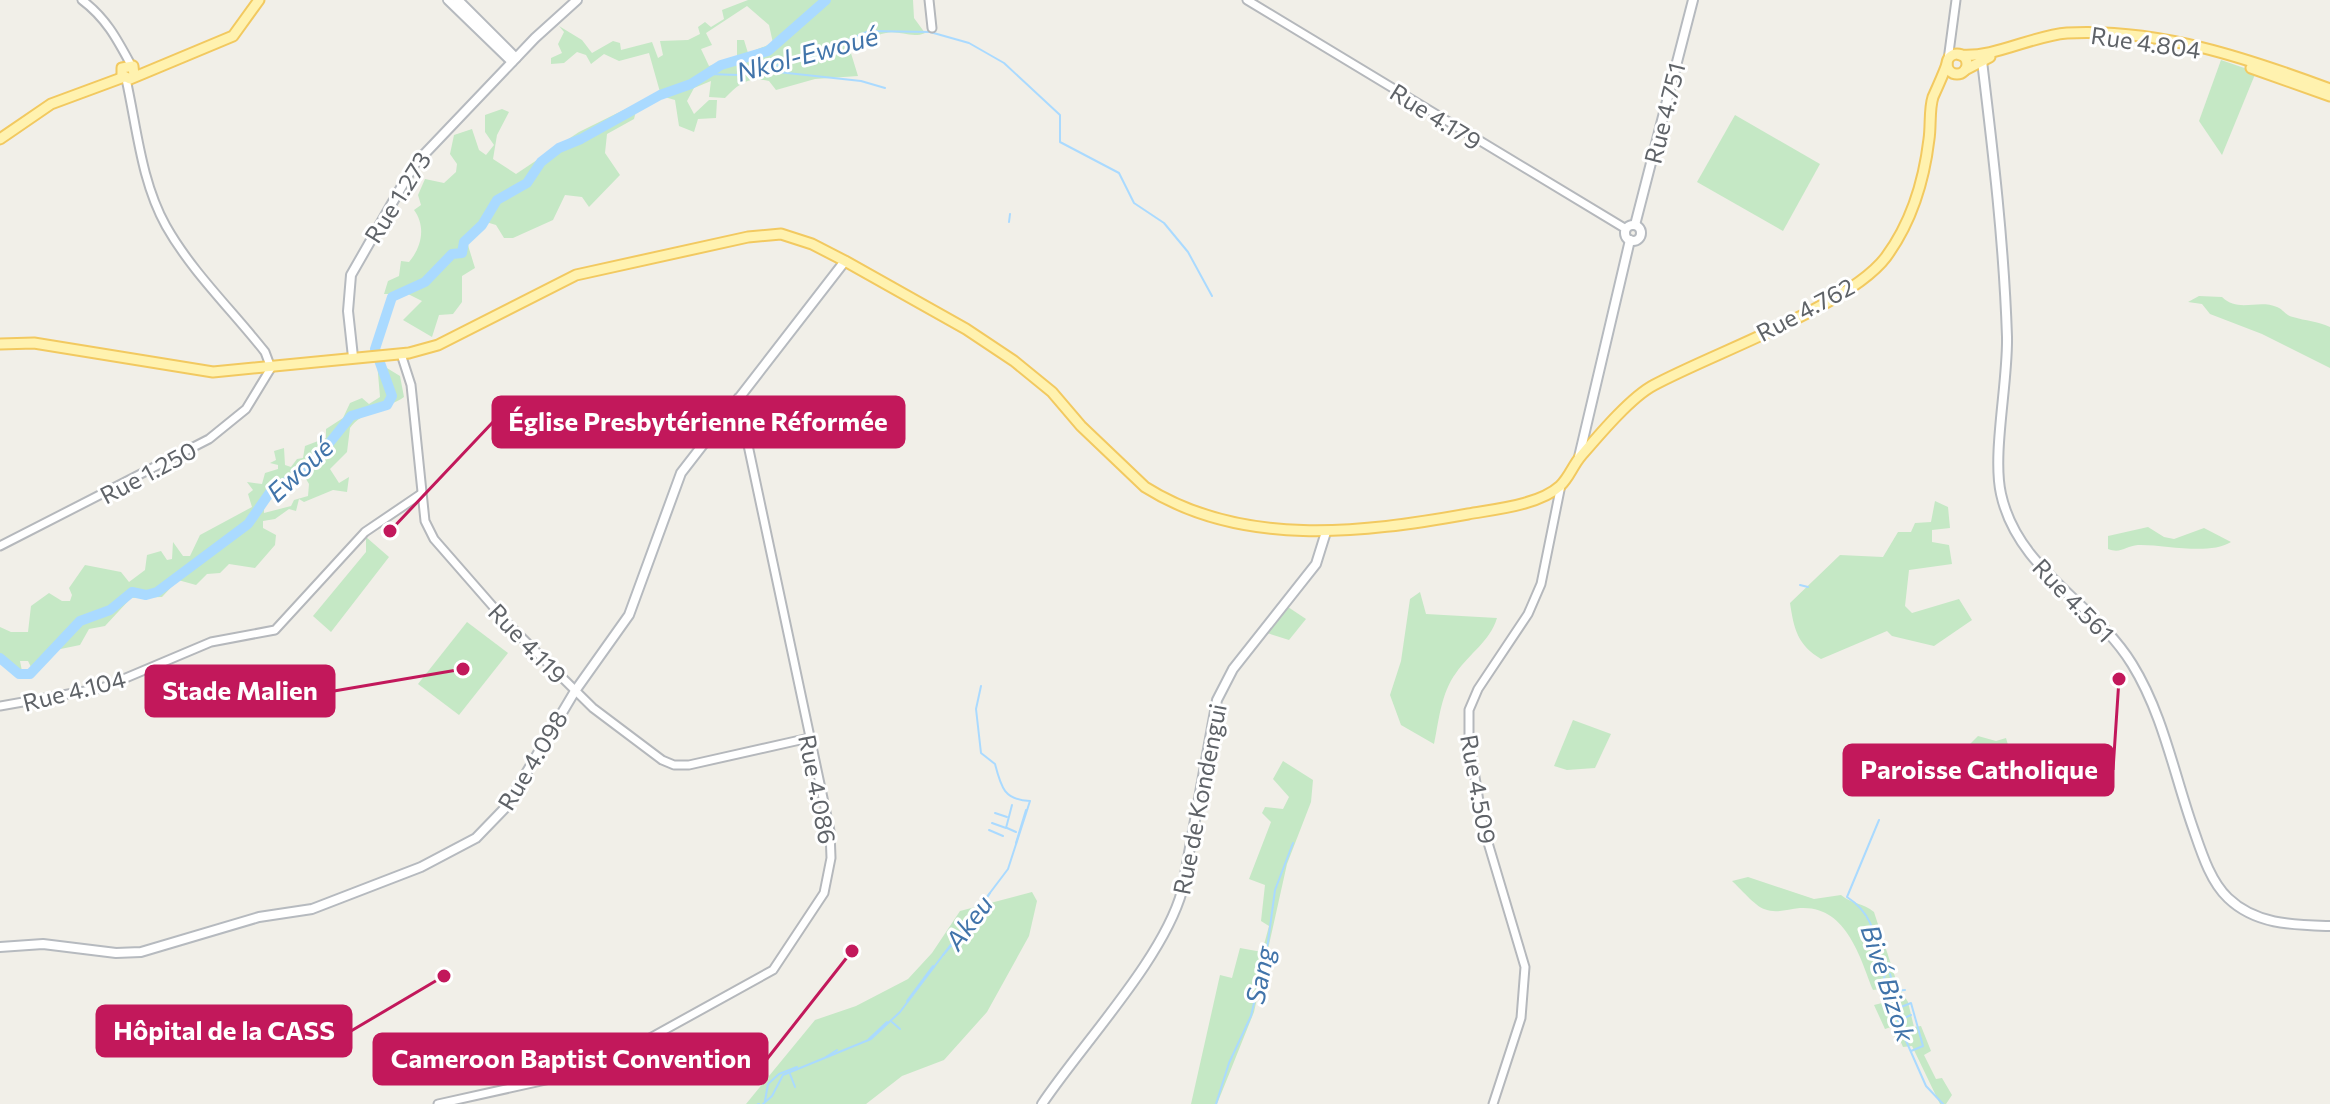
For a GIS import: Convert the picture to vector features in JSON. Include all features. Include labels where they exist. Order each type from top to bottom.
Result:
[{"type":"main road","points":[[0,139],[40,110],[127,72],[154,69],[233,36],[259,0]]},
{"type":"main road","points":[[448,0],[514,60]]},
{"type":"main road","points":[[458,0],[514,60]]},
{"type":"main road","name":"Rue 1.273","points":[[353,357],[348,291],[358,260],[426,148],[577,0]]},
{"type":"main road","name":"Rue 4.751","points":[[1630,240],[1641,236],[1640,228],[1630,227],[1693,0]]},
{"type":"main road","name":"Rue 4.804","points":[[1948,62],[1960,55],[1978,55],[2045,36],[2117,34],[2171,41],[2225,54],[2330,89]]},
{"type":"main road","points":[[1937,91],[1962,72],[2007,49],[2046,40],[2125,40],[2217,58],[2330,96]]},
{"type":"main road","points":[[1960,55],[1967,61],[1962,72]]},
{"type":"main road","name":"Rue 4.561","points":[[1982,61],[1995,164],[2007,340],[1998,478],[2006,512],[2038,566],[2131,663],[2152,703],[2196,838],[2221,891],[2247,913],[2267,921],[2330,926]]},
{"type":"main road","points":[[1948,62],[1950,71],[1962,72],[1985,82]]},
{"type":"main road","name":"Rue 4.762","points":[[1561,485],[1579,457],[1646,390],[1843,292],[1876,268],[1890,251],[1918,195],[1930,137],[1932,99],[1948,62]]},
{"type":"main road","points":[[1579,457],[1630,240],[1630,227]]},
{"type":"main road","points":[[0,344],[34,343],[199,371],[271,368],[401,354],[438,345],[546,288],[615,264],[768,234],[805,241],[966,329],[1014,361],[1052,392],[1081,426],[1153,492],[1239,524],[1326,532],[1419,524],[1541,497],[1561,485]]},
{"type":"main road","name":"Rue 4.098","points":[[0,947],[43,944],[116,953],[141,952],[259,917],[312,909],[421,867],[476,838],[495,821],[575,691],[629,615],[681,473],[845,261]]},
{"type":"main road","name":"Rue de Kondengui","points":[[1046,1102],[1148,957],[1175,913],[1182,891],[1217,700],[1233,669],[1316,564],[1326,532]]},
{"type":"street","points":[[82,0],[99,13],[122,48],[143,165],[166,225],[202,276],[265,352],[271,368]]},
{"type":"street","points":[[929,0],[932,28]]},
{"type":"street","name":"Rue 4.179","points":[[1247,0],[1630,227]]},
{"type":"street","points":[[1948,62],[1956,0]]},
{"type":"street","points":[[1953,36],[1960,55]]},
{"type":"street","name":"Rue 4.119","points":[[401,354],[411,385],[425,521],[434,539],[494,609],[575,691],[631,739],[674,765],[689,765],[809,738]]},
{"type":"street","name":"Rue 1.250","points":[[0,546],[209,439],[252,402],[271,368]]},
{"type":"street","name":"Rue 4.086","points":[[438,1104],[555,1078],[650,1038],[773,970],[819,905],[827,882],[830,831],[737,397]]},
{"type":"street","points":[[726,411],[743,428]]},
{"type":"street","name":"Rue 4.509","points":[[1493,1104],[1521,1018],[1525,967],[1483,826],[1468,716],[1474,696],[1528,614],[1541,584],[1561,485]]},
{"type":"street","name":"Rue 4.104","points":[[0,706],[102,688],[211,642],[275,630],[365,532],[421,494]]},
{"type":"green space","points":[[748,0],[913,0],[914,18],[925,33],[886,33],[850,50],[858,76],[815,79],[776,90],[769,81],[750,80],[725,98],[709,97],[711,81],[694,88],[687,101],[694,114],[709,100],[717,100],[716,118],[698,119],[694,132],[679,126],[675,100],[661,96],[636,111],[634,119],[607,134],[605,153],[620,175],[589,207],[582,197],[565,195],[553,220],[513,238],[504,238],[496,225],[486,222],[467,242],[475,268],[462,276],[462,302],[453,314],[439,315],[432,337],[403,320],[422,301],[408,294],[384,294],[388,281],[399,276],[401,261],[409,262],[417,250],[421,230],[414,210],[421,205],[418,195],[425,179],[444,183],[456,172],[457,164],[450,154],[454,135],[472,129],[479,150],[486,155],[494,145],[485,132],[485,115],[502,109],[509,112],[497,135],[493,159],[516,174],[579,132],[660,92],[649,53],[619,61],[604,54],[591,64],[586,55],[577,52],[564,63],[551,64],[551,58],[562,53],[558,44],[564,32],[559,26],[582,40],[592,53],[613,41],[620,43],[621,50],[652,42],[658,58],[663,55],[660,41],[688,40],[700,34],[698,27],[705,22],[711,27],[724,19],[722,10]],"holes":[[[747,6],[769,25],[773,43],[748,53],[744,40],[737,40],[737,57],[709,66],[701,49],[712,45],[706,33]]]},
{"type":"green space","points":[[2221,60],[2256,72],[2222,155],[2199,121]]},
{"type":"green space","points":[[1735,115],[1820,164],[1783,231],[1697,182]]},
{"type":"green space","points":[[2199,296],[2222,297],[2241,305],[2270,305],[2291,316],[2330,327],[2330,368],[2262,334],[2210,314],[2202,304],[2188,302]]},
{"type":"green space","points":[[377,362],[400,376],[404,397],[361,418],[350,428],[347,452],[330,469],[339,483],[349,477],[347,492],[333,490],[304,502],[299,499],[296,511],[289,509],[275,519],[263,521],[263,528],[276,535],[275,545],[255,568],[229,564],[220,573],[207,574],[196,585],[178,580],[162,597],[131,598],[105,626],[89,629],[80,645],[46,652],[31,667],[28,661],[20,661],[22,671],[19,672],[0,656],[0,627],[11,632],[28,632],[31,606],[49,593],[62,601],[70,601],[72,595],[69,588],[85,565],[121,572],[129,582],[145,570],[147,555],[161,551],[167,560],[172,559],[173,542],[183,556],[190,556],[200,535],[252,507],[248,494],[253,490],[247,482],[262,484],[265,473],[278,469],[278,465],[270,463],[276,460],[274,451],[284,448],[285,465],[291,467],[297,459],[303,458],[305,446],[326,438],[326,429],[343,418],[350,403],[362,398],[369,404],[380,397]],"holes":[[[299,473],[309,484],[308,496],[294,500],[291,506],[264,513],[271,495]]]},
{"type":"green space","points":[[1935,501],[1948,507],[1950,528],[1932,530],[1932,542],[1949,545],[1952,564],[1909,570],[1905,606],[1912,613],[1959,599],[1972,620],[1934,646],[1892,636],[1887,631],[1821,659],[1813,654],[1798,636],[1790,603],[1840,555],[1883,557],[1898,532],[1911,532],[1915,523],[1931,522]]},
{"type":"green space","points":[[2148,527],[2174,539],[2204,528],[2231,542],[2210,548],[2138,545],[2120,550],[2108,549],[2108,536]]},
{"type":"green space","points":[[366,537],[389,557],[331,632],[313,616],[366,552]]},
{"type":"green space","points":[[1420,592],[1426,614],[1497,618],[1490,633],[1461,666],[1447,689],[1434,744],[1401,725],[1390,695],[1401,661],[1410,599]]},
{"type":"green space","points":[[1288,607],[1306,619],[1289,640],[1267,633]]},
{"type":"green space","points":[[467,622],[508,653],[459,715],[418,684]]},
{"type":"green space","points":[[1573,720],[1611,734],[1595,768],[1567,770],[1554,766]]},
{"type":"green space","points":[[1978,736],[1996,741],[2006,738],[2011,755],[1999,772],[2003,782],[2000,788],[1991,778],[1980,775],[1971,781],[1967,773],[1973,766],[1959,755]]},
{"type":"green space","points":[[1283,761],[1313,780],[1311,802],[1287,864],[1254,1012],[1217,1104],[1191,1104],[1220,975],[1232,978],[1240,948],[1262,952],[1269,926],[1261,921],[1265,885],[1249,879],[1271,822],[1262,813],[1265,807],[1283,809],[1289,797],[1273,779]]},
{"type":"green space","points":[[1748,877],[1814,899],[1841,895],[1874,912],[1898,986],[1908,1002],[1914,1027],[1921,1026],[1931,1051],[1924,1055],[1936,1079],[1942,1078],[1952,1095],[1946,1104],[1940,1104],[1912,1046],[1903,1047],[1899,1038],[1895,1040],[1891,1027],[1885,1029],[1874,1005],[1886,1002],[1882,989],[1873,990],[1856,949],[1840,924],[1816,909],[1773,911],[1760,907],[1732,881]]},
{"type":"green space","points":[[1032,892],[1037,901],[1029,936],[987,1012],[944,1060],[902,1076],[866,1104],[746,1104],[815,1020],[856,1006],[908,979],[932,953],[960,911]]},
{"type":"waterway","name":"Ewoué","points":[[0,658],[19,674],[30,674],[80,621],[110,610],[132,592],[146,595],[157,592],[248,524],[273,488],[290,480],[319,456],[351,416],[387,405],[392,396],[375,349],[392,297],[425,282],[452,254],[462,253],[464,242],[482,225],[497,200],[527,183],[541,162],[559,148],[660,95],[691,84],[721,65],[768,51],[826,0]]},
{"type":"waterway","name":"Nkol-Ewoué","points":[[708,74],[739,75],[810,57],[869,31],[930,32],[969,43],[1004,63],[1060,115],[1060,142],[1119,173],[1134,203],[1164,223],[1188,252],[1212,296]]},
{"type":"waterway","points":[[760,70],[861,81],[885,88]]},
{"type":"waterway","points":[[1009,222],[1010,214]]},
{"type":"waterway","points":[[1800,585],[1808,587]]},
{"type":"waterway","name":"Akeu","points":[[763,1104],[772,1096],[783,1075],[871,1039],[900,1012],[1008,869],[1030,801],[1009,795],[1002,786],[995,764],[981,753],[976,709],[981,686]]},
{"type":"waterway","points":[[992,823],[1006,828],[1012,805]]},
{"type":"waterway","name":"Akeu","points":[[1016,843],[1026,810]]},
{"type":"waterway","points":[[995,813],[1007,817]]},
{"type":"waterway","name":"Bivé Bizok","points":[[1879,820],[1847,897],[1861,909],[1870,923],[1879,957],[1887,963],[1883,984],[1926,1086],[1943,1104]]},
{"type":"waterway","points":[[1007,828],[1016,832]]},
{"type":"waterway","points":[[989,830],[1003,836]]},
{"type":"waterway","name":"Sang","points":[[1216,1104],[1229,1063],[1251,1016],[1268,942],[1275,890],[1293,843]]},
{"type":"waterway","name":"Akeu","points":[[984,902],[990,893]]},
{"type":"waterway","name":"Akeu","points":[[943,955],[962,933]]},
{"type":"waterway","name":"Akeu","points":[[907,1001],[933,966]]},
{"type":"waterway","points":[[1890,974],[1895,991],[1905,990]]},
{"type":"waterway","points":[[1896,1009],[1911,1003],[1923,1046],[1911,1051]]},
{"type":"waterway","points":[[1900,1020],[1911,1015]]},
{"type":"waterway","name":"Akeu","points":[[869,1039],[887,1022]]},
{"type":"waterway","points":[[892,1022],[900,1029]]},
{"type":"waterway","name":"Akeu","points":[[826,1057],[837,1050]]},
{"type":"waterway","points":[[765,1101],[768,1084],[779,1074],[797,1067]]},
{"type":"waterway","points":[[790,1074],[795,1087]]},
{"type":"place","name":"Église Presbytérienne Réformée","points":[[390,531]]},
{"type":"place","name":"Stade Malien","points":[[463,669]]},
{"type":"place","name":"Paroisse Catholique","points":[[2119,679]]},
{"type":"place","name":"Cameroon Baptist Convention","points":[[852,951]]},
{"type":"place","name":"Hôpital de la CASS","points":[[444,976]]}]
